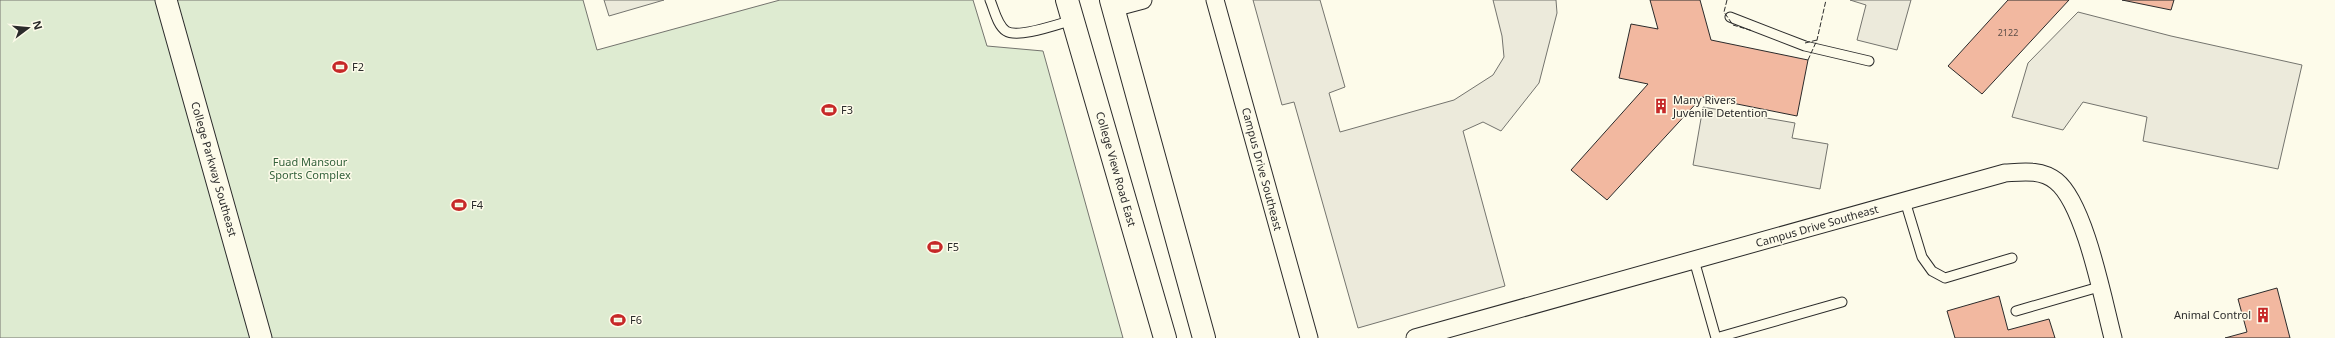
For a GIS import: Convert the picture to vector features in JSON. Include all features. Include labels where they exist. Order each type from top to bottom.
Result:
[{"type":"main road","points":[[1112,4],[1204,338]]},
{"type":"main road","name":"College View Road East","points":[[1070,10],[1165,338]]},
{"type":"street","name":"College Parkway Southeast","points":[[166,0],[261,338]]},
{"type":"street","points":[[1112,4],[1143,0]]},
{"type":"street","name":"Campus Drive Southeast","points":[[1215,0],[1309,338]]},
{"type":"street","name":"Campus Drive Southeast","points":[[1415,338],[2005,173],[2026,171],[2040,173],[2055,180],[2070,196],[2080,216],[2113,338]]},
{"type":"lane","points":[[990,0],[998,21],[1005,31],[1018,34],[1070,10]]},
{"type":"lane","points":[[1730,17],[1805,46],[1868,61]]},
{"type":"lane","points":[[1906,201],[1922,257],[1932,271],[1945,278],[2012,258]]},
{"type":"lane","points":[[1694,260],[1716,338],[1842,302]]},
{"type":"lane","points":[[2016,311],[2099,287]]},
{"type":"green space","name":"Fuad Mansour Sports Complex","points":[[0,0],[583,0],[597,50],[780,0],[973,0],[987,46],[1043,51],[1123,338],[0,338]]},
{"type":"shaded area","points":[[604,0],[664,0],[609,16]]},
{"type":"shaded area","points":[[1253,0],[1320,0],[1345,87],[1329,93],[1340,132],[1454,100],[1493,75],[1504,57],[1502,36],[1493,0],[1556,0],[1557,13],[1539,83],[1501,131],[1483,122],[1463,131],[1505,286],[1358,328],[1294,102],[1282,105]]},
{"type":"shaded area","points":[[1850,0],[1911,0],[1897,50],[1857,40],[1866,5]]},
{"type":"shaded area","points":[[2078,12],[2171,36],[2302,65],[2278,169],[2143,141],[2147,117],[2083,102],[2063,130],[2012,117],[2028,63]]},
{"type":"shaded area","points":[[1703,107],[1795,123],[1792,138],[1828,144],[1820,189],[1693,165]]},
{"type":"building","name":"Many Rivers Juvenile Detention","points":[[1650,0],[1700,0],[1711,40],[1808,60],[1797,116],[1702,97],[1607,200],[1571,170],[1648,84],[1619,78],[1631,24],[1658,29]]},
{"type":"building","points":[[2008,0],[2069,0],[1982,94],[1948,66]]},
{"type":"building","points":[[2122,0],[2174,0],[2171,10]]},
{"type":"building","name":"Animal Control","points":[[2277,288],[2290,338],[2225,338],[2247,332],[2238,299]]},
{"type":"building","points":[[1999,296],[2008,330],[2049,319],[2055,338],[1955,338],[1947,311]]},
{"type":"fence","points":[[1727,0],[1724,12],[1733,25],[1753,31]]},
{"type":"fence","points":[[1808,60],[1817,40],[1826,0]]},
{"type":"fence","points":[[1805,43],[1817,40]]},
{"type":"place","name":"F2","points":[[340,67]]},
{"type":"place","name":"Many Rivers Juvenile Detention","points":[[1661,106]]},
{"type":"place","name":"F3","points":[[829,110]]},
{"type":"place","name":"F4","points":[[459,205]]},
{"type":"place","name":"F5","points":[[935,247]]},
{"type":"place","name":"Animal Control","points":[[2263,315]]},
{"type":"place","name":"F6","points":[[618,320]]}]
